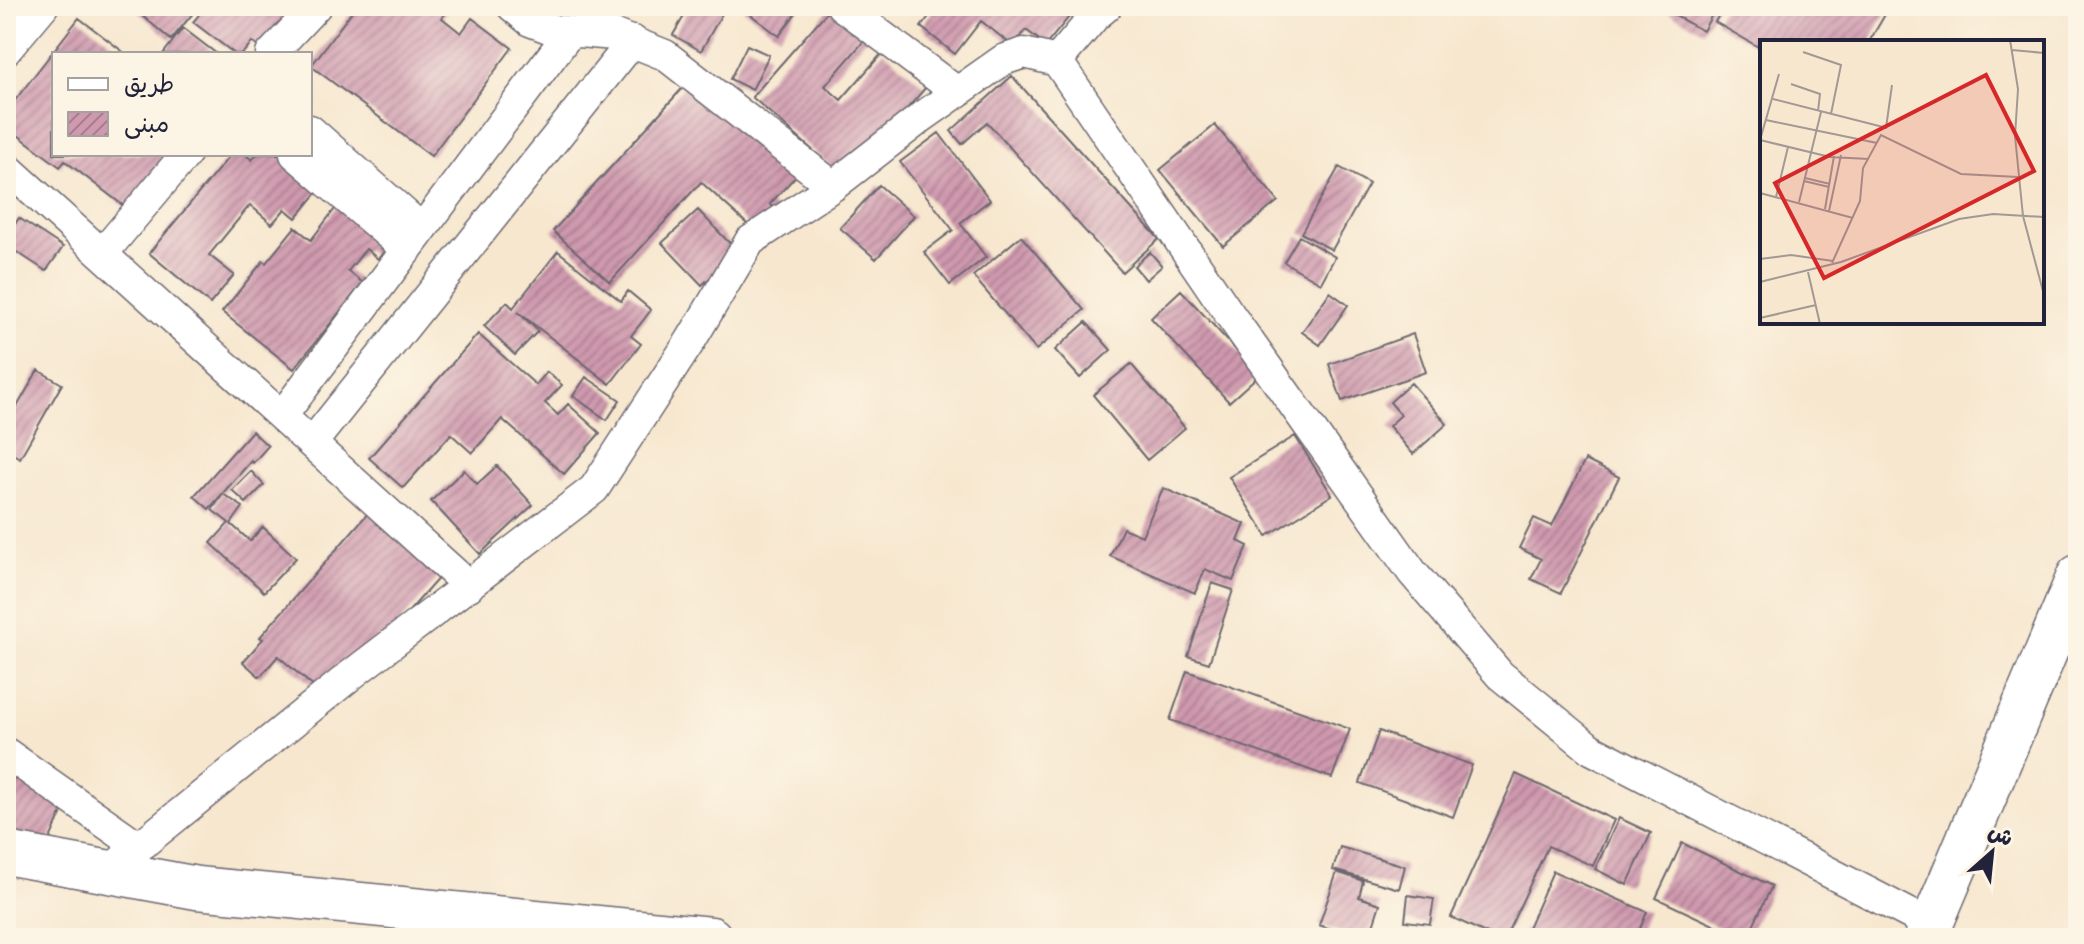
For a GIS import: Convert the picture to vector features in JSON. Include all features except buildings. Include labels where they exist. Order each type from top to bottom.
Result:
[{"type":"main road","points":[[1929,931],[2078,576]]},
{"type":"main road","points":[[6,853],[124,858],[197,888],[711,938]]},
{"type":"street","points":[[6,50],[43,6]]},
{"type":"street","points":[[273,52],[316,6]]},
{"type":"street","points":[[512,6],[530,21],[554,30],[615,35],[665,55],[833,186]]},
{"type":"street","points":[[842,6],[957,92]]},
{"type":"street","points":[[1057,61],[1097,9]]},
{"type":"street","points":[[282,416],[570,32]]},
{"type":"street","points":[[312,443],[633,41]]},
{"type":"street","points":[[6,753],[124,858],[351,675],[594,489],[691,340],[750,241],[833,186],[1003,60],[1024,53],[1057,61],[1228,312],[1412,572],[1500,675],[1591,749],[1929,931]]},
{"type":"street","points":[[312,132],[414,239]]},
{"type":"street","points":[[103,253],[184,156]]},
{"type":"street","points":[[298,156],[414,239]]},
{"type":"street","points":[[6,167],[469,586]]}]
